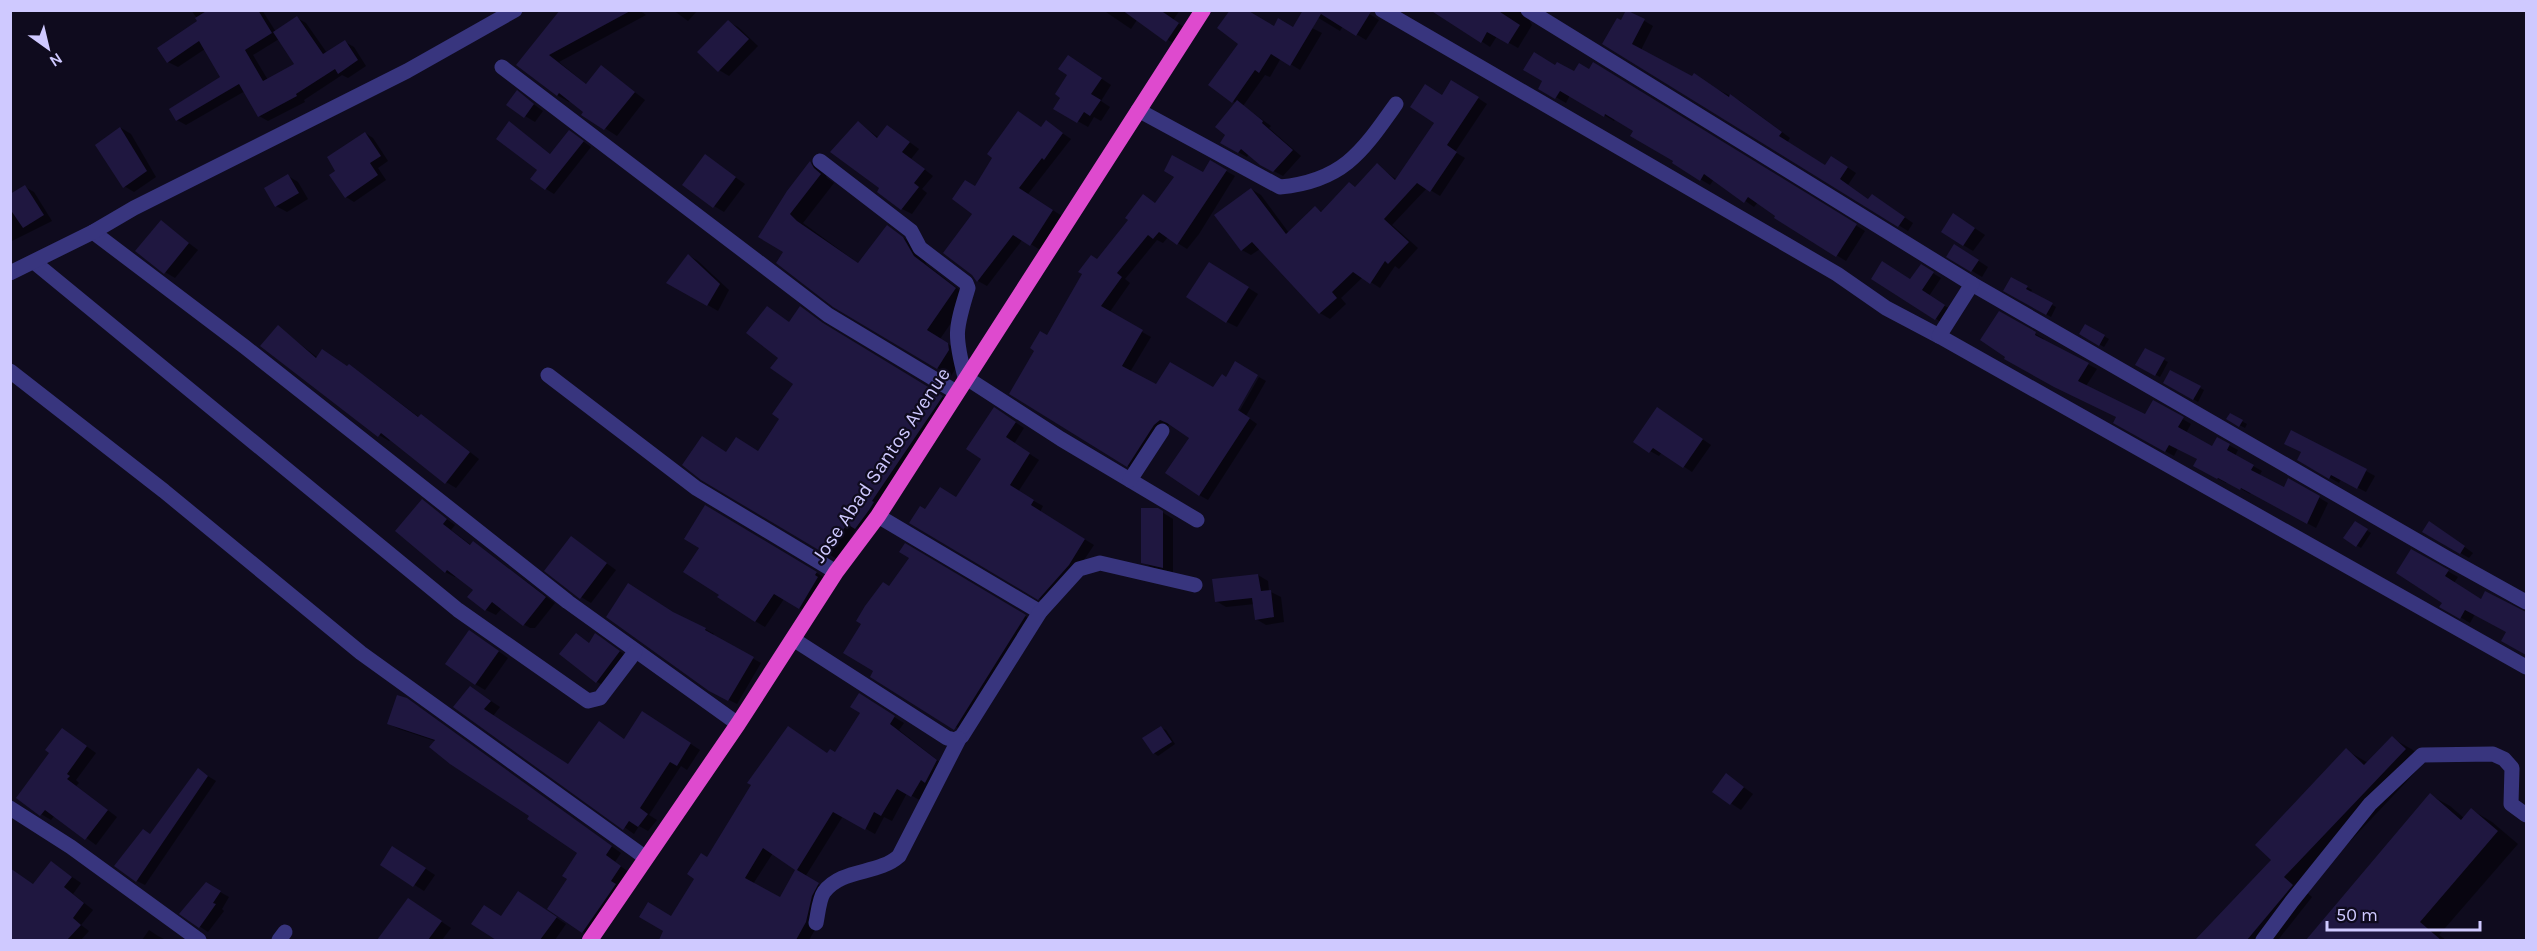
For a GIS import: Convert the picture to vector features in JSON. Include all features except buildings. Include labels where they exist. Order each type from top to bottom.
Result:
[{"type":"highway","name":"Jose Abad Santos Avenue","points":[[590,940],[738,724],[836,572],[878,516],[965,377],[1203,10]]},
{"type":"street","points":[[10,273],[407,71],[515,10]]},
{"type":"street","points":[[1382,10],[1837,274],[1886,308],[2526,667]]},
{"type":"street","points":[[1532,13],[1551,10]]},
{"type":"street","points":[[1532,13],[1972,284],[2526,602]]},
{"type":"street","points":[[502,67],[828,315],[956,392]]},
{"type":"street","points":[[1138,110],[1280,187],[1304,185],[1337,171],[1363,150],[1396,104]]},
{"type":"street","points":[[820,161],[911,231],[920,248],[966,283],[968,288],[956,332],[965,377],[1197,520]]},
{"type":"street","points":[[93,232],[254,354],[635,652],[738,724]]},
{"type":"street","points":[[34,261],[458,610],[588,700],[600,698],[635,652]]},
{"type":"street","points":[[1939,336],[1972,284]]},
{"type":"street","points":[[10,371],[164,491],[361,653],[646,858]]},
{"type":"street","points":[[548,375],[696,488],[836,572]]},
{"type":"street","points":[[1130,480],[1162,431]]},
{"type":"street","points":[[878,516],[1040,612]]},
{"type":"street","points":[[816,923],[823,892],[840,878],[891,863],[899,856],[958,740],[1040,612],[1080,569],[1100,563],[1195,585]]},
{"type":"street","points":[[793,639],[947,738],[958,740]]},
{"type":"street","points":[[2263,940],[2370,804],[2422,755],[2493,754],[2504,759],[2512,768],[2511,804],[2526,814]]},
{"type":"street","points":[[10,808],[71,847],[199,940]]}]
